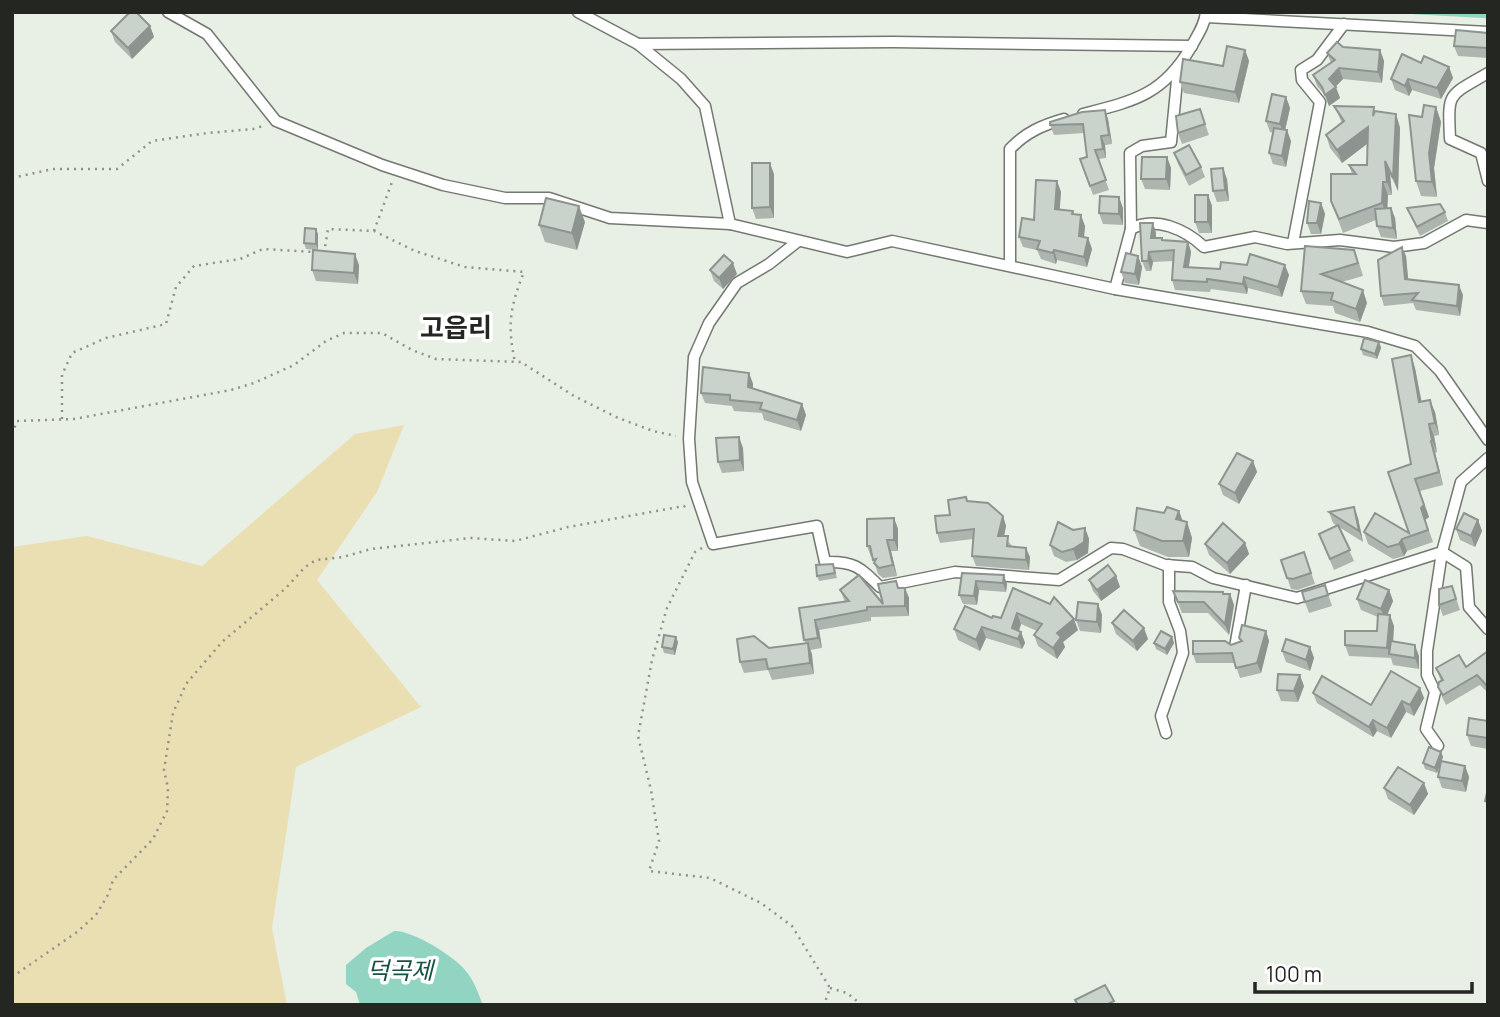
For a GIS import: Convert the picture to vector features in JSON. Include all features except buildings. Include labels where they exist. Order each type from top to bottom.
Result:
[{"type":"street","points":[[168,12],[208,34],[276,121],[396,170],[443,185],[505,198],[549,198],[610,218],[730,224],[847,252],[892,241],[1115,289],[1368,332],[1415,346],[1440,371],[1486,434]]},
{"type":"street","points":[[578,12],[638,44],[681,79],[705,106],[730,224]]},
{"type":"street","points":[[1010,265],[1010,149],[1019,139],[1041,125],[1116,106],[1146,94],[1178,70],[1206,15],[1488,32]]},
{"type":"street","points":[[1293,243],[1320,102],[1302,80],[1301,70],[1317,60],[1345,24]]},
{"type":"street","points":[[638,44],[1192,46]]},
{"type":"street","points":[[1115,289],[1131,229],[1130,153],[1142,146],[1171,142],[1178,70]]},
{"type":"street","points":[[1488,73],[1455,92],[1449,105],[1450,139],[1481,152],[1488,181]]},
{"type":"street","points":[[1131,229],[1138,225],[1161,223],[1192,236],[1203,247],[1255,237],[1293,243],[1340,240],[1394,247],[1424,243],[1466,220],[1488,223]]},
{"type":"street","points":[[797,242],[769,264],[737,283],[709,323],[695,357],[689,439],[692,482],[713,544],[817,526],[825,562],[846,561],[861,568],[880,587],[955,572],[1059,580],[1111,548],[1123,548],[1168,565],[1192,567],[1213,578],[1297,598],[1442,552],[1466,567],[1469,607],[1488,629]]},
{"type":"street","points":[[1438,746],[1426,729],[1435,692],[1427,675],[1427,652],[1442,552],[1461,482],[1488,458]]},
{"type":"street","points":[[1166,733],[1161,716],[1183,653],[1180,631],[1169,602],[1168,565]]},
{"type":"street","points":[[1235,646],[1245,585]]},
{"type":"path","points":[[12,178],[53,169],[117,169],[152,141],[253,130],[276,121]]},
{"type":"path","points":[[374,231],[396,170]]},
{"type":"path","points":[[62,419],[62,375],[72,353],[106,338],[166,324],[176,287],[194,265],[240,259],[263,249],[326,253],[328,229],[374,231],[415,251],[465,267],[524,272],[509,313],[515,362]]},
{"type":"path","points":[[12,434],[17,421],[62,419],[231,390],[294,365],[326,341],[344,333],[382,333],[412,350],[436,359],[521,362],[574,396],[616,417],[653,431],[689,439]]},
{"type":"path","points":[[12,976],[77,932],[96,915],[113,880],[153,839],[167,811],[168,788],[164,770],[173,713],[186,684],[222,642],[286,588],[305,566],[316,559],[343,557],[371,549],[471,538],[515,541],[568,527],[684,506],[691,515]]},
{"type":"path","points":[[713,544],[695,552],[667,608],[652,660],[638,736],[651,790],[659,841],[649,871],[710,878],[761,903],[792,926],[830,988],[847,993],[862,1005]]},
{"type":"path","points":[[824,1005],[830,988]]},
{"type":"shaded area","points":[[404,425],[377,492],[317,580],[421,707],[296,767],[272,928],[287,1005],[12,1005],[12,547],[87,536],[202,566],[355,434]]},
{"type":"water","name":"덕곡제","points":[[394,931],[421,939],[460,964],[471,978],[483,1005],[360,1005],[356,992],[346,984],[346,965],[366,948]]},
{"type":"waterway","points":[[1414,12],[1488,16]]},
{"type":"district","name":"고읍리","points":[[456,327]]}]
